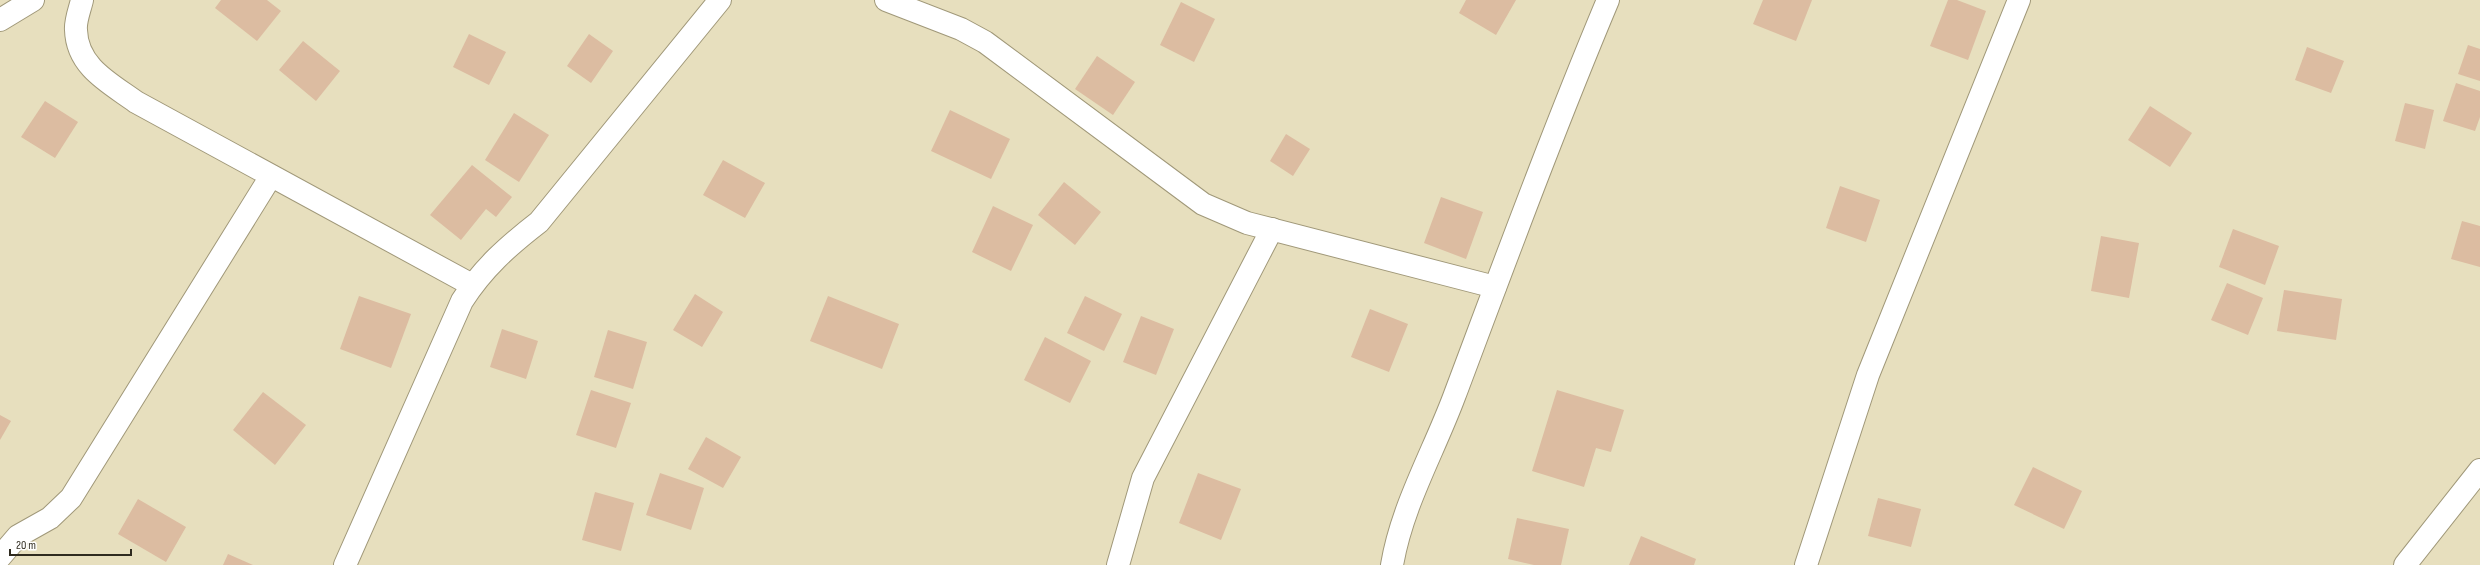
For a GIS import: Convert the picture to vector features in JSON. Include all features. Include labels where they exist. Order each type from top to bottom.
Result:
[{"type":"street","points":[[0,20],[33,0]]},
{"type":"street","points":[[82,0],[76,30],[80,50],[90,69],[136,102],[472,285]]},
{"type":"street","points":[[346,565],[458,309],[472,285],[502,250],[538,222],[720,0]]},
{"type":"street","points":[[886,0],[961,29],[985,42],[1203,204],[1247,223],[1495,287]]},
{"type":"street","points":[[1392,565],[1397,535],[1453,400],[1561,111],[1608,0]]},
{"type":"street","points":[[1806,565],[1868,375],[2019,0]]},
{"type":"street","points":[[0,556],[18,536],[50,518],[71,498],[271,176]]},
{"type":"street","points":[[1118,565],[1143,478],[1272,229]]},
{"type":"street","points":[[2405,565],[2480,470]]},
{"type":"building","points":[[221,0],[267,0],[281,11],[257,41],[215,8]]},
{"type":"building","points":[[1466,0],[1516,0],[1496,35],[1459,13]]},
{"type":"building","points":[[1763,0],[1812,0],[1796,41],[1753,24]]},
{"type":"building","points":[[1948,0],[1957,0],[1986,11],[1968,60],[1930,46]]},
{"type":"building","points":[[1181,2],[1215,19],[1194,62],[1160,45]]},
{"type":"building","points":[[469,34],[506,52],[489,85],[453,67]]},
{"type":"building","points":[[589,34],[613,51],[591,83],[567,66]]},
{"type":"building","points":[[303,41],[340,71],[316,101],[279,70]]},
{"type":"building","points":[[2468,45],[2480,49],[2480,81],[2458,74]]},
{"type":"building","points":[[2307,47],[2344,61],[2331,93],[2295,80]]},
{"type":"building","points":[[1097,56],[1135,82],[1113,115],[1075,89]]},
{"type":"building","points":[[2456,83],[2480,91],[2480,117],[2475,131],[2443,121]]},
{"type":"building","points":[[45,101],[78,122],[55,158],[21,137]]},
{"type":"building","points":[[2405,103],[2434,110],[2425,149],[2395,141]]},
{"type":"building","points":[[2150,106],[2192,133],[2170,167],[2128,140]]},
{"type":"building","points":[[950,110],[1010,139],[991,179],[931,151]]},
{"type":"building","points":[[514,113],[549,135],[519,182],[485,160]]},
{"type":"building","points":[[1286,134],[1310,149],[1293,176],[1270,161]]},
{"type":"building","points":[[723,160],[765,183],[745,218],[703,195]]},
{"type":"building","points":[[472,165],[512,197],[496,217],[486,209],[461,240],[430,215]]},
{"type":"building","points":[[1064,182],[1101,212],[1075,245],[1038,215]]},
{"type":"building","points":[[1840,186],[1880,200],[1866,242],[1826,228]]},
{"type":"building","points":[[1441,197],[1483,212],[1466,259],[1424,243]]},
{"type":"building","points":[[993,206],[1033,225],[1011,271],[972,252]]},
{"type":"building","points":[[2462,221],[2480,226],[2480,267],[2451,259]]},
{"type":"building","points":[[2233,229],[2279,246],[2265,285],[2219,267]]},
{"type":"building","points":[[2101,236],[2139,243],[2129,298],[2091,291]]},
{"type":"building","points":[[2227,283],[2263,298],[2248,335],[2211,320]]},
{"type":"building","points":[[2284,290],[2342,299],[2336,340],[2277,331]]},
{"type":"building","points":[[695,294],[723,312],[702,347],[673,330]]},
{"type":"building","points":[[359,296],[411,314],[391,368],[340,349]]},
{"type":"building","points":[[828,296],[899,324],[882,369],[810,341]]},
{"type":"building","points":[[1085,296],[1122,314],[1104,351],[1067,333]]},
{"type":"building","points":[[1370,309],[1408,324],[1389,372],[1351,357]]},
{"type":"building","points":[[1141,316],[1174,329],[1156,375],[1123,362]]},
{"type":"building","points":[[502,329],[538,341],[526,379],[490,367]]},
{"type":"building","points":[[608,330],[647,342],[633,389],[594,377]]},
{"type":"building","points":[[1045,337],[1091,361],[1070,403],[1024,380]]},
{"type":"building","points":[[591,390],[631,403],[616,448],[576,435]]},
{"type":"building","points":[[1557,390],[1624,410],[1611,452],[1596,448],[1584,487],[1532,471]]},
{"type":"building","points":[[263,392],[306,425],[275,465],[233,430]]},
{"type":"building","points":[[0,415],[11,421],[0,440]]},
{"type":"building","points":[[706,437],[741,457],[723,488],[688,469]]},
{"type":"building","points":[[2033,467],[2082,491],[2064,529],[2014,505]]},
{"type":"building","points":[[660,473],[704,488],[691,530],[646,515]]},
{"type":"building","points":[[1198,473],[1241,489],[1221,540],[1179,523]]},
{"type":"building","points":[[595,492],[634,503],[621,551],[582,540]]},
{"type":"building","points":[[1878,498],[1921,509],[1911,547],[1868,536]]},
{"type":"building","points":[[138,499],[186,527],[166,562],[118,534]]},
{"type":"building","points":[[1517,518],[1569,529],[1561,565],[1534,565],[1508,559]]},
{"type":"building","points":[[1641,536],[1696,559],[1694,565],[1629,565]]},
{"type":"building","points":[[228,554],[253,565],[223,565]]}]
